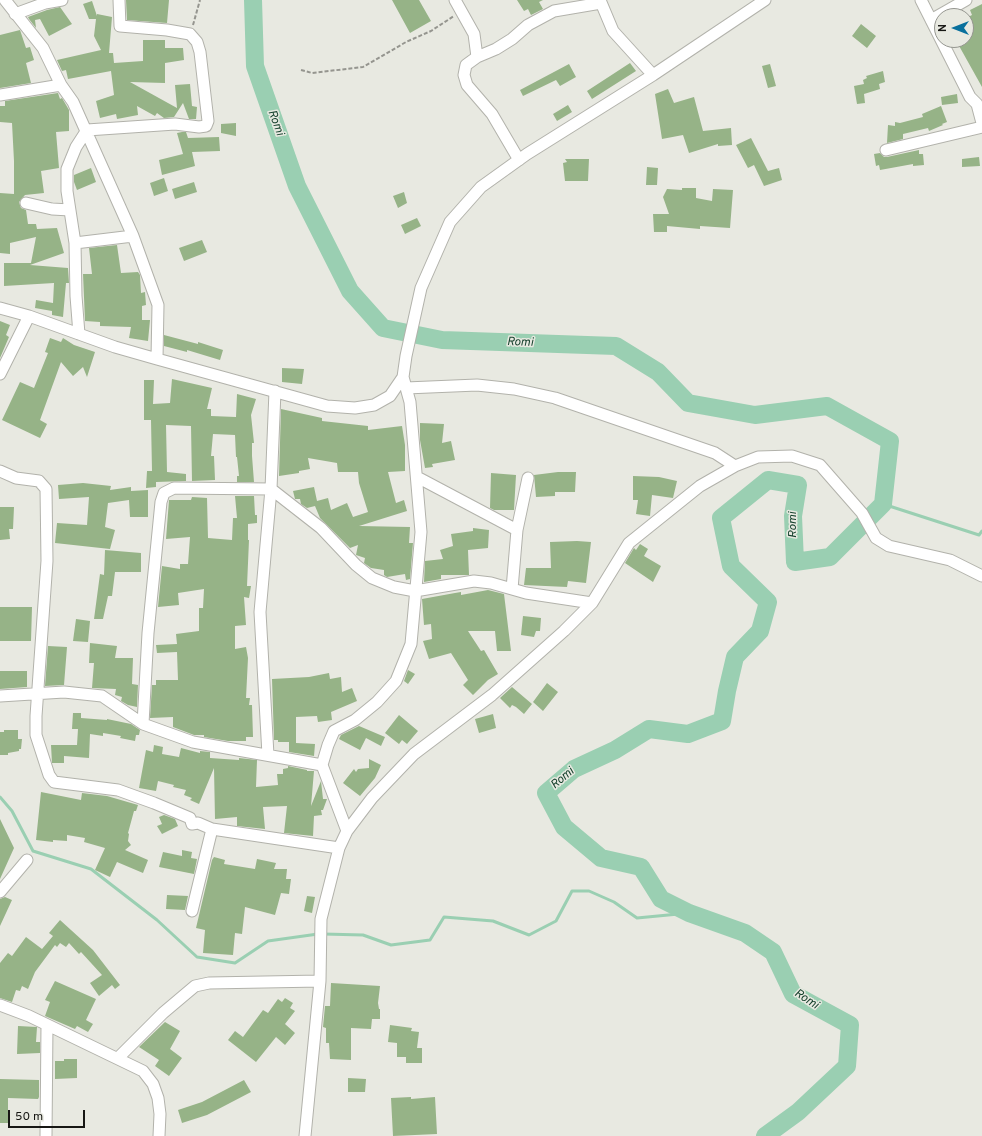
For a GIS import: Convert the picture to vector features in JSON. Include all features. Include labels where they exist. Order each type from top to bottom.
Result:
[{"type":"street","points":[[5,0],[43,48],[61,85],[73,102],[87,130],[133,236],[158,305],[157,359]]},
{"type":"street","points":[[15,14],[45,2],[62,0]]},
{"type":"street","points":[[87,130],[175,124],[206,126],[208,121],[200,52],[197,42],[190,34],[167,30],[120,26],[119,0]]},
{"type":"street","points":[[455,0],[474,34],[477,57]]},
{"type":"street","points":[[347,831],[322,765],[334,731],[355,720],[378,702],[396,681],[411,644],[421,532],[410,402],[403,377],[406,356],[421,288],[450,222],[481,187],[519,160],[653,75],[765,0]]},
{"type":"street","points":[[921,0],[970,97],[979,105],[982,123]]},
{"type":"street","points":[[931,20],[966,0]]},
{"type":"street","points":[[519,160],[492,114],[467,85],[464,75],[466,65],[477,57],[496,49],[512,39],[528,25],[554,11],[600,2],[613,31],[653,75]]},
{"type":"street","points":[[0,95],[61,85]]},
{"type":"street","points":[[886,150],[982,127]]},
{"type":"street","points":[[79,334],[76,296],[75,243],[67,191],[67,169],[76,147],[87,130]]},
{"type":"street","points":[[26,203],[52,209],[70,210]]},
{"type":"street","points":[[75,243],[133,236]]},
{"type":"street","points":[[0,308],[29,316],[157,359],[328,406],[355,408],[374,405],[390,396],[403,377]]},
{"type":"street","points":[[0,374],[29,316]]},
{"type":"street","points":[[406,388],[477,385],[514,389],[555,398],[715,452],[735,466]]},
{"type":"street","points":[[268,754],[260,612],[270,489],[275,392]]},
{"type":"street","points":[[304,1136],[320,981],[321,920],[339,848],[347,831],[372,798],[414,754],[492,696],[564,631],[592,603],[629,543],[700,486],[735,466],[758,457],[792,456],[820,465],[862,513],[876,538],[890,546],[950,560],[982,576]]},
{"type":"street","points":[[0,471],[16,478],[39,481],[46,490],[47,561],[36,735],[49,775],[54,782],[118,790],[190,818],[192,824],[198,823],[212,829],[339,848]]},
{"type":"street","points":[[417,477],[517,530]]},
{"type":"street","points":[[512,589],[517,530],[528,478]]},
{"type":"street","points":[[143,724],[148,633],[161,502],[164,493],[174,488],[270,489],[321,528],[356,565],[372,578],[394,587],[415,591],[474,581],[491,583],[526,593],[592,603]]},
{"type":"street","points":[[0,696],[78,693],[102,696],[143,724],[193,742],[268,754],[322,765]]},
{"type":"street","points":[[192,911],[212,829]]},
{"type":"street","points":[[0,892],[28,860]]},
{"type":"street","points":[[118,1057],[163,1013],[195,986],[209,982],[320,981]]},
{"type":"street","points":[[0,1005],[29,1016],[47,1026],[118,1057],[143,1071],[153,1084],[160,1114],[159,1136]]},
{"type":"street","points":[[46,1136],[47,1026]]},
{"type":"path","points":[[190,34],[200,0]]},
{"type":"path","points":[[301,70],[312,73],[363,67],[406,42],[431,31],[462,12]]},
{"type":"building","points":[[126,0],[169,0],[167,23],[127,20]]},
{"type":"building","points":[[392,0],[419,0],[431,21],[410,33]]},
{"type":"building","points":[[517,0],[543,0],[539,2],[543,9],[531,15],[528,9],[524,11]]},
{"type":"building","points":[[92,1],[97,16],[97,14],[112,17],[109,53],[113,53],[114,63],[143,61],[143,40],[165,40],[165,48],[183,48],[184,60],[165,63],[165,83],[130,82],[177,108],[175,85],[190,84],[192,106],[197,107],[196,119],[189,119],[183,103],[174,117],[164,118],[157,113],[155,116],[137,106],[138,115],[117,119],[116,114],[100,118],[96,101],[114,95],[111,71],[68,79],[66,70],[62,71],[57,60],[101,50],[94,36],[96,19],[89,19],[83,4]]},
{"type":"building","points":[[982,4],[982,87],[960,48],[974,48],[974,8]]},
{"type":"building","points":[[60,7],[72,24],[49,36],[40,19],[35,20],[36,28],[28,17],[47,10]]},
{"type":"building","points":[[861,24],[876,36],[867,48],[852,36]]},
{"type":"building","points":[[20,30],[26,48],[30,47],[34,60],[26,63],[31,83],[0,88],[0,35]]},
{"type":"building","points":[[630,63],[636,71],[592,99],[587,91]]},
{"type":"building","points":[[569,64],[576,77],[560,86],[556,80],[523,96],[520,90]]},
{"type":"building","points":[[770,64],[776,86],[768,88],[762,66]]},
{"type":"building","points":[[883,71],[885,82],[879,84],[880,89],[864,94],[865,103],[857,104],[854,86],[864,84],[863,80],[867,78],[866,76]]},
{"type":"building","points":[[668,89],[674,103],[694,97],[703,131],[731,128],[732,145],[718,146],[718,144],[689,153],[683,135],[662,139],[655,94]]},
{"type":"building","points":[[58,93],[60,99],[62,98],[69,110],[69,131],[56,132],[59,168],[41,171],[44,193],[25,195],[19,202],[21,208],[26,210],[28,224],[36,224],[37,229],[57,228],[64,253],[30,265],[68,268],[69,283],[66,283],[63,317],[52,315],[52,311],[35,308],[36,300],[53,303],[54,283],[4,286],[4,263],[31,263],[36,237],[10,243],[10,254],[0,253],[0,193],[14,194],[14,161],[12,123],[0,122],[0,106],[5,106],[5,101]]},
{"type":"building","points":[[957,94],[958,103],[942,105],[941,97]]},
{"type":"building","points":[[568,105],[572,112],[557,121],[553,114]]},
{"type":"building","points":[[941,106],[947,122],[942,124],[943,125],[929,131],[928,128],[903,134],[903,139],[887,143],[888,125],[895,126],[895,122],[900,123],[923,117],[922,114]]},
{"type":"building","points":[[236,123],[236,136],[221,133],[221,124]]},
{"type":"building","points":[[186,132],[188,138],[219,137],[220,151],[192,152],[195,166],[162,175],[159,160],[183,154],[177,133]]},
{"type":"building","points":[[751,138],[768,171],[779,168],[782,180],[764,186],[754,165],[748,168],[736,145]]},
{"type":"building","points":[[919,150],[919,154],[923,154],[924,165],[913,166],[913,164],[880,170],[879,165],[876,166],[874,154],[880,153],[884,157],[887,157]]},
{"type":"building","points":[[979,157],[980,166],[962,167],[962,159]]},
{"type":"building","points":[[565,159],[589,159],[588,181],[565,181],[563,163],[567,162]]},
{"type":"building","points":[[647,167],[658,168],[657,185],[646,185]]},
{"type":"building","points":[[91,168],[96,182],[77,190],[74,182],[74,175]]},
{"type":"building","points":[[164,178],[168,191],[154,196],[150,183]]},
{"type":"building","points":[[194,182],[197,192],[175,199],[172,189]]},
{"type":"building","points":[[682,188],[696,188],[696,198],[712,201],[713,189],[733,190],[730,228],[700,226],[700,229],[667,226],[667,232],[654,232],[653,214],[669,214],[663,197],[667,189],[682,190]]},
{"type":"building","points":[[404,192],[407,203],[398,208],[393,196]]},
{"type":"building","points":[[417,218],[421,226],[405,234],[401,225]]},
{"type":"building","points":[[202,240],[207,252],[184,261],[179,248]]},
{"type":"building","points":[[117,245],[121,273],[138,272],[140,275],[141,293],[145,292],[146,305],[142,306],[142,320],[150,320],[148,341],[129,338],[131,327],[100,326],[100,322],[85,321],[83,274],[92,274],[89,248]]},
{"type":"building","points":[[0,321],[10,325],[6,335],[9,337],[0,358]]},
{"type":"building","points":[[164,335],[198,344],[198,342],[223,350],[220,360],[187,350],[187,352],[164,346]]},
{"type":"building","points":[[50,338],[61,342],[63,338],[74,345],[95,352],[87,377],[83,367],[73,376],[61,362],[40,420],[47,424],[40,438],[2,420],[20,382],[34,388],[48,353],[45,352]]},
{"type":"building","points":[[282,368],[304,369],[302,384],[282,382]]},
{"type":"building","points":[[172,379],[212,388],[207,409],[211,409],[211,416],[236,417],[237,394],[256,399],[251,415],[254,443],[252,443],[252,456],[254,482],[237,482],[237,476],[239,476],[235,435],[213,434],[211,456],[214,456],[215,480],[192,481],[191,426],[166,425],[167,472],[186,474],[186,481],[156,482],[156,487],[146,488],[147,471],[152,471],[151,420],[144,420],[144,380],[154,380],[153,404],[170,403]]},
{"type":"building","points":[[281,409],[322,418],[322,421],[368,426],[368,430],[402,426],[405,445],[405,471],[388,472],[396,503],[404,500],[407,511],[359,526],[410,527],[409,543],[413,543],[410,579],[406,580],[405,574],[387,577],[384,575],[384,570],[371,568],[364,563],[365,558],[356,555],[358,545],[350,548],[320,518],[315,506],[307,508],[301,504],[300,499],[295,499],[293,491],[314,487],[317,501],[328,498],[331,510],[347,503],[353,517],[368,512],[359,483],[358,472],[338,472],[337,463],[308,458],[310,469],[299,471],[299,473],[279,476]]},
{"type":"building","points":[[420,423],[444,424],[442,443],[451,441],[455,460],[432,464],[433,467],[425,468],[420,440]]},
{"type":"building","points":[[558,472],[576,472],[575,492],[555,492],[555,496],[536,497],[534,475]]},
{"type":"building","points":[[491,473],[516,475],[514,510],[494,510],[490,508]]},
{"type":"building","points":[[633,476],[659,477],[677,481],[673,498],[652,495],[650,516],[636,514],[638,500],[633,500]]},
{"type":"building","points":[[83,483],[111,486],[110,490],[131,487],[131,491],[148,490],[148,517],[130,517],[129,500],[108,503],[105,527],[115,530],[110,549],[55,543],[57,523],[87,525],[89,497],[59,499],[58,485]]},
{"type":"building","points":[[235,496],[254,496],[255,515],[257,515],[257,523],[248,524],[249,540],[247,586],[251,586],[249,598],[244,597],[246,625],[235,626],[235,649],[246,647],[248,658],[246,698],[250,698],[249,705],[252,705],[253,737],[246,737],[246,741],[228,741],[204,737],[204,735],[194,735],[173,727],[173,717],[150,718],[152,685],[156,685],[156,680],[178,680],[177,652],[157,653],[156,645],[177,644],[176,634],[199,631],[199,608],[203,608],[204,589],[178,593],[179,605],[158,607],[162,566],[180,569],[180,564],[188,564],[190,537],[166,539],[169,500],[191,500],[192,497],[207,498],[208,538],[232,540],[233,518],[237,518]]},
{"type":"building","points":[[0,507],[14,507],[13,529],[9,529],[10,539],[0,540]]},
{"type":"building","points":[[473,528],[489,530],[488,548],[468,550],[469,575],[441,575],[441,579],[424,582],[425,561],[443,559],[440,550],[453,546],[451,534],[473,531]]},
{"type":"building","points":[[550,542],[591,542],[586,583],[568,581],[567,587],[524,585],[526,568],[551,568]]},
{"type":"building","points":[[640,544],[648,549],[644,556],[661,566],[653,582],[625,563],[634,548],[636,550]]},
{"type":"building","points":[[105,550],[141,553],[141,572],[115,572],[112,596],[108,596],[103,619],[94,619],[100,574],[104,575]]},
{"type":"building","points":[[488,590],[504,594],[511,651],[497,651],[495,631],[468,631],[481,651],[484,650],[498,674],[488,680],[473,695],[463,685],[468,680],[451,653],[429,659],[423,641],[432,639],[431,624],[424,625],[422,599],[461,592],[461,595]]},
{"type":"building","points":[[0,607],[32,607],[31,641],[0,641]]},
{"type":"building","points":[[523,616],[541,618],[540,631],[536,631],[534,637],[521,635]]},
{"type":"building","points":[[76,619],[90,621],[88,642],[73,641]]},
{"type":"building","points":[[90,643],[117,646],[115,658],[133,658],[132,684],[138,685],[137,707],[128,705],[121,701],[122,697],[115,695],[116,689],[92,688],[94,663],[89,663]]},
{"type":"building","points":[[48,646],[67,647],[64,685],[45,686]]},
{"type":"building","points":[[408,670],[415,674],[408,684],[404,681]]},
{"type":"building","points":[[0,671],[27,671],[27,687],[0,689]]},
{"type":"building","points":[[329,673],[330,679],[341,677],[342,692],[352,688],[357,701],[331,712],[332,720],[318,722],[317,716],[296,717],[296,743],[315,744],[314,756],[289,752],[289,742],[278,742],[278,740],[274,740],[272,679],[309,677]]},
{"type":"building","points":[[547,683],[558,692],[543,711],[533,702]]},
{"type":"building","points":[[512,687],[532,704],[524,714],[512,705],[510,708],[500,698]]},
{"type":"building","points":[[73,713],[81,713],[81,718],[107,719],[131,724],[140,730],[139,735],[136,735],[135,741],[120,738],[121,736],[103,733],[103,736],[90,734],[89,758],[64,756],[64,763],[52,763],[51,745],[77,745],[78,729],[72,729]]},
{"type":"building","points":[[493,714],[496,728],[479,733],[475,719]]},
{"type":"building","points":[[399,715],[418,731],[407,744],[402,740],[399,744],[385,733]]},
{"type":"building","points":[[359,726],[385,737],[381,746],[366,738],[360,750],[339,739],[341,735]]},
{"type":"building","points":[[4,730],[18,730],[18,739],[22,739],[21,749],[19,749],[19,751],[8,753],[8,755],[0,755],[0,732],[4,732]]},
{"type":"building","points":[[154,745],[163,747],[162,754],[179,757],[181,748],[200,753],[200,751],[210,752],[210,758],[239,760],[239,758],[257,760],[256,787],[278,785],[277,774],[283,774],[283,769],[288,768],[288,766],[307,771],[314,771],[311,806],[321,781],[323,799],[327,799],[323,810],[321,810],[322,815],[314,816],[313,836],[284,833],[287,806],[263,807],[265,829],[237,826],[237,817],[215,819],[214,768],[199,804],[190,800],[192,798],[184,795],[186,790],[173,787],[174,785],[158,781],[156,791],[139,788],[146,750],[153,752]]},
{"type":"building","points":[[369,759],[381,765],[375,778],[360,796],[343,783],[354,769],[356,772],[358,769],[369,768]]},
{"type":"building","points":[[41,792],[81,800],[82,793],[107,796],[138,805],[136,811],[134,811],[128,833],[128,841],[131,845],[125,850],[148,860],[143,873],[117,862],[110,877],[95,870],[105,848],[84,842],[85,838],[67,835],[67,841],[53,840],[53,842],[36,840]]},
{"type":"building","points":[[164,815],[175,819],[178,826],[162,834],[157,826],[162,824],[159,817]]},
{"type":"building","points":[[0,819],[14,848],[0,879]]},
{"type":"building","points":[[182,850],[192,852],[191,858],[197,859],[194,874],[159,867],[163,852],[182,856]]},
{"type":"building","points":[[214,857],[225,860],[224,864],[255,869],[257,859],[276,863],[274,869],[287,869],[286,879],[291,879],[289,894],[281,893],[275,915],[245,907],[242,934],[235,933],[233,955],[203,953],[205,930],[196,928],[212,860]]},
{"type":"building","points":[[167,895],[188,896],[185,910],[166,909]]},
{"type":"building","points":[[307,896],[315,897],[312,913],[304,911]]},
{"type":"building","points":[[5,897],[12,900],[0,926],[0,899]]},
{"type":"building","points":[[60,920],[93,950],[120,985],[115,989],[112,985],[99,996],[90,983],[102,975],[81,952],[79,954],[69,943],[66,947],[60,943],[57,947],[55,945],[35,972],[28,989],[22,986],[20,991],[16,990],[12,1002],[0,998],[0,963],[8,953],[12,956],[26,937],[42,949],[53,936],[49,933]]},
{"type":"building","points":[[55,981],[96,999],[86,1020],[93,1024],[88,1032],[77,1026],[75,1029],[45,1016],[50,1002],[45,1000]]},
{"type":"building","points":[[331,983],[380,986],[378,1003],[380,1009],[380,1019],[372,1019],[371,1029],[351,1028],[351,1060],[330,1059],[329,1043],[326,1043],[326,1028],[323,1027],[325,1006],[330,1006]]},
{"type":"building","points":[[285,998],[293,1003],[290,1008],[295,1011],[285,1024],[295,1033],[285,1045],[276,1037],[256,1062],[228,1040],[235,1031],[243,1037],[263,1010],[268,1013],[278,999],[282,1002]]},
{"type":"building","points":[[165,1022],[180,1031],[170,1049],[182,1058],[169,1076],[155,1066],[159,1060],[139,1047]]},
{"type":"building","points":[[390,1025],[412,1028],[411,1031],[419,1032],[417,1048],[422,1048],[422,1063],[406,1063],[406,1057],[397,1057],[397,1043],[388,1042]]},
{"type":"building","points":[[18,1026],[37,1027],[36,1042],[40,1042],[40,1053],[17,1054]]},
{"type":"building","points":[[64,1059],[77,1059],[77,1078],[55,1079],[55,1061],[64,1061]]},
{"type":"building","points":[[348,1078],[366,1079],[365,1092],[348,1092]]},
{"type":"building","points":[[0,1079],[39,1080],[38,1099],[8,1098],[8,1123],[0,1123]]},
{"type":"building","points":[[244,1080],[251,1092],[207,1115],[182,1123],[178,1110],[202,1102]]},
{"type":"building","points":[[411,1097],[411,1099],[435,1097],[437,1134],[393,1136],[391,1098]]},
{"type":"waterway","name":"Romi","points":[[253,0],[255,66],[297,186],[350,291],[383,328],[442,340],[616,346],[658,372],[688,403],[755,415],[827,406],[890,441],[883,504],[830,557],[795,562],[793,516],[798,485],[768,480],[721,518],[731,566],[768,602],[760,631],[735,657],[722,721],[688,734],[649,729],[615,750],[574,769],[546,793],[564,827],[601,858],[641,867],[661,899],[689,913],[745,933],[773,952],[793,994],[850,1025],[847,1066],[798,1112],[765,1136]]},
{"type":"waterway","points":[[883,504],[979,535],[982,531]]},
{"type":"waterway","points":[[0,797],[12,811],[33,851],[91,869],[157,920],[197,957],[235,963],[268,941],[318,934]]},
{"type":"waterway","points":[[323,934],[363,935],[391,945],[430,940],[444,917],[493,921],[529,935],[556,921],[572,891],[589,891],[614,902],[637,918],[689,913]]}]
